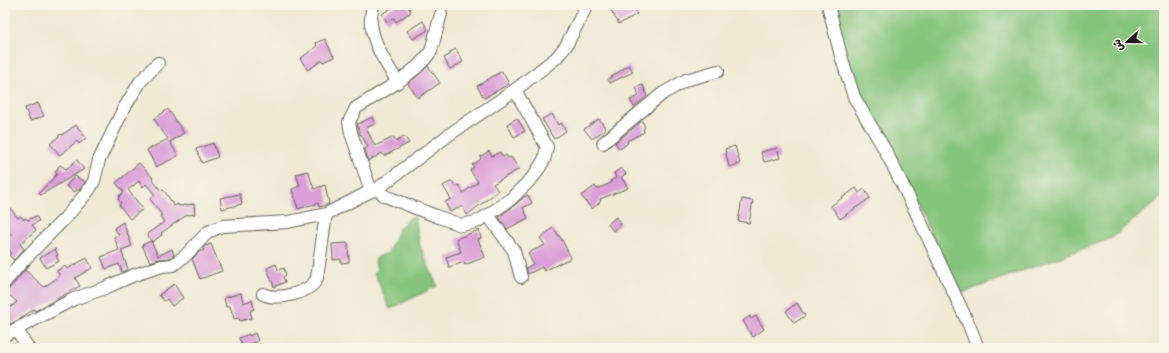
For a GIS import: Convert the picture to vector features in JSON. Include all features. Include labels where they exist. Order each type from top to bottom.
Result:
[{"type":"street","points":[[372,5],[371,23],[374,38],[386,64],[398,82]]},
{"type":"street","points":[[5,336],[74,298],[105,288],[134,275],[162,266],[173,265],[185,256],[208,232],[215,228],[222,226],[288,222],[326,214],[374,190],[450,134],[515,90],[556,58],[566,46],[587,5]]},
{"type":"street","points":[[828,5],[841,56],[854,97],[885,150],[914,208],[969,325],[978,348]]},
{"type":"street","points":[[441,14],[431,51],[417,67],[398,82],[356,108],[349,122],[351,133],[374,190],[385,196],[461,225],[476,222],[488,215],[510,199],[534,176],[544,160],[546,148],[515,90]]},
{"type":"street","points":[[5,282],[19,265],[67,216],[89,190],[94,181],[99,160],[123,110],[140,82],[158,63]]},
{"type":"street","points":[[603,143],[662,94],[686,80],[718,71]]},
{"type":"street","points":[[263,294],[269,297],[296,293],[305,290],[315,283],[326,214]]},
{"type":"street","points":[[488,215],[514,251],[521,277]]},
{"type":"street","points":[[17,330],[28,348]]},
{"type":"green space","points":[[830,5],[1164,5],[1164,195],[1112,238],[959,294],[922,215],[854,81]]},
{"type":"green space","points":[[411,217],[415,217],[420,246],[437,286],[390,309],[374,272],[377,269],[375,261],[378,257],[388,253],[399,228]]},
{"type":"building","points":[[396,5],[401,5],[402,8],[407,5],[411,12],[396,22],[394,18],[387,22],[382,14]]},
{"type":"building","points":[[614,5],[633,5],[637,14],[619,24],[609,7]]},
{"type":"building","points":[[423,21],[428,30],[413,39],[407,31]]},
{"type":"building","points":[[325,39],[334,57],[323,62],[322,60],[308,70],[300,59],[317,46],[316,43]]},
{"type":"building","points":[[456,49],[463,62],[450,69],[444,58]]},
{"type":"building","points":[[629,65],[633,72],[610,83],[608,79]]},
{"type":"building","points":[[428,66],[440,83],[418,98],[408,84]]},
{"type":"building","points":[[502,71],[509,84],[484,98],[477,86]]},
{"type":"building","points":[[643,85],[647,96],[634,107],[630,100],[639,96],[636,87]]},
{"type":"building","points":[[38,103],[44,116],[30,121],[25,108]]},
{"type":"building","points":[[168,109],[184,133],[170,142],[178,156],[156,167],[147,150],[168,139],[154,119]]},
{"type":"building","points":[[552,114],[558,125],[561,123],[566,131],[554,139],[542,119]]},
{"type":"building","points":[[372,117],[375,124],[366,128],[375,146],[394,137],[396,142],[404,136],[409,143],[384,156],[382,153],[368,161],[365,149],[368,147],[361,134],[360,135],[357,123],[358,124]]},
{"type":"building","points":[[517,118],[525,131],[514,137],[507,124]]},
{"type":"building","points":[[599,119],[606,129],[592,139],[584,129]]},
{"type":"building","points":[[642,121],[645,127],[643,129],[644,132],[627,141],[628,143],[620,149],[615,143]]},
{"type":"building","points":[[76,125],[86,138],[79,144],[77,141],[60,155],[50,144],[61,134],[62,135]]},
{"type":"building","points":[[213,143],[218,157],[202,163],[196,149]]},
{"type":"building","points":[[735,146],[740,164],[729,167],[725,149]]},
{"type":"building","points":[[777,148],[780,158],[764,162],[761,152]]},
{"type":"building","points":[[489,151],[492,156],[500,152],[503,157],[506,155],[508,158],[511,157],[519,169],[493,184],[498,191],[467,215],[462,206],[450,212],[445,202],[451,199],[443,186],[452,181],[456,187],[459,185],[463,193],[478,182],[470,170],[474,167],[472,165],[481,159],[480,157]]},
{"type":"building","points":[[77,160],[84,169],[41,195],[39,193],[57,174],[55,172],[60,165],[66,169]]},
{"type":"building","points":[[139,163],[153,178],[152,179],[161,191],[163,190],[165,192],[174,206],[178,204],[179,206],[194,204],[195,214],[188,214],[161,233],[162,235],[152,242],[147,234],[164,222],[160,216],[162,215],[150,199],[155,195],[146,184],[143,187],[139,181],[128,190],[143,209],[130,219],[119,205],[121,203],[118,199],[124,192],[116,183]]},
{"type":"building","points":[[621,168],[626,174],[621,177],[628,188],[600,199],[601,201],[592,209],[581,196],[595,186],[597,189],[611,183],[610,181],[616,178],[614,173]]},
{"type":"building","points":[[308,171],[314,189],[325,185],[329,204],[319,207],[318,203],[298,209],[292,189],[300,186],[296,174]]},
{"type":"building","points":[[75,176],[85,182],[79,190],[77,189],[75,192],[66,186]]},
{"type":"building","points":[[856,188],[859,193],[864,189],[870,198],[840,219],[831,206]]},
{"type":"building","points":[[240,194],[242,204],[222,209],[220,198]]},
{"type":"building","points":[[528,195],[532,203],[523,208],[528,218],[507,229],[499,217]]},
{"type":"building","points":[[742,199],[753,201],[749,223],[738,221]]},
{"type":"building","points":[[10,208],[18,218],[21,216],[24,220],[25,218],[28,220],[36,216],[39,221],[32,225],[36,230],[20,244],[24,249],[14,260],[9,255],[11,253],[5,240],[5,238],[12,235],[5,227],[5,213]]},
{"type":"building","points":[[616,217],[621,224],[613,231],[608,224]]},
{"type":"building","points":[[123,222],[132,246],[121,250],[128,269],[122,272],[119,264],[106,269],[101,257],[119,250],[114,237],[119,235],[114,228]]},
{"type":"building","points":[[553,228],[562,240],[571,258],[544,271],[542,267],[528,274],[526,268],[533,264],[528,253],[545,245],[540,238]]},
{"type":"building","points":[[479,230],[481,238],[478,239],[485,257],[465,265],[464,262],[449,267],[446,257],[461,252],[456,239]]},
{"type":"building","points":[[151,241],[158,256],[172,249],[174,255],[170,258],[150,262],[142,245]]},
{"type":"building","points":[[348,243],[349,262],[341,263],[341,259],[333,260],[332,244]]},
{"type":"building","points":[[211,244],[222,271],[200,279],[192,259],[199,252],[204,250],[203,248],[205,246]]},
{"type":"building","points":[[55,249],[58,255],[56,256],[59,261],[46,268],[40,258]]},
{"type":"building","points":[[87,258],[92,268],[75,278],[80,286],[35,311],[34,309],[5,327],[5,312],[17,302],[6,292],[7,289],[11,287],[25,270],[44,287],[60,276],[57,271],[65,266],[67,269]]},
{"type":"building","points":[[276,264],[278,270],[284,268],[286,275],[283,277],[285,282],[274,287],[267,268]]},
{"type":"building","points":[[174,284],[183,298],[172,306],[167,299],[164,301],[159,295]]},
{"type":"building","points":[[241,293],[243,303],[252,300],[254,309],[250,311],[252,318],[240,321],[239,318],[234,319],[230,306],[226,307],[224,298]]},
{"type":"building","points":[[797,303],[805,316],[794,323],[786,311]]},
{"type":"building","points":[[750,316],[751,319],[756,316],[764,329],[753,337],[743,321]]},
{"type":"building","points":[[255,333],[258,341],[243,347],[239,338]]}]
